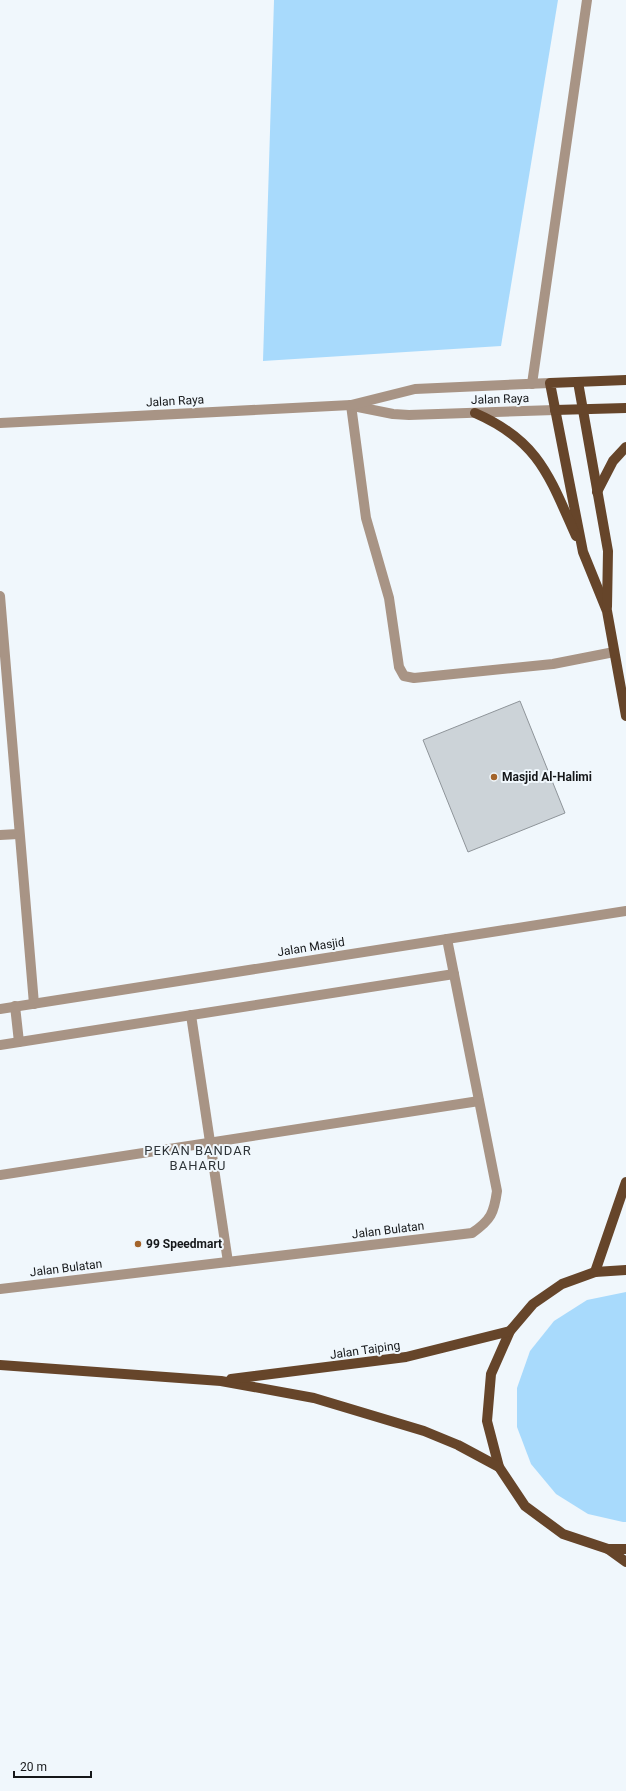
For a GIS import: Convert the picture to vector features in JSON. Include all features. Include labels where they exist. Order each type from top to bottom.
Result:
[{"type":"main road","points":[[583,552],[550,383],[626,380]]},
{"type":"main road","points":[[578,382],[609,563],[607,611],[626,716]]},
{"type":"main road","points":[[555,410],[626,408]]},
{"type":"main road","points":[[475,413],[507,429],[519,439],[540,463],[549,477],[583,552],[607,611]]},
{"type":"main road","points":[[597,492],[613,461],[626,447]]},
{"type":"main road","points":[[595,1272],[626,1182]]},
{"type":"main road","points":[[626,1270],[595,1272],[562,1284],[533,1304],[510,1331],[491,1374],[487,1421],[499,1467],[525,1506],[563,1534],[608,1549],[626,1562]]},
{"type":"main road","name":"Jalan Taiping","points":[[221,1381],[406,1357],[510,1331]]},
{"type":"main road","name":"Jalan Taiping","points":[[0,1366],[221,1381],[314,1398],[424,1431],[458,1445],[499,1467]]},
{"type":"main road","points":[[608,1549],[626,1548]]},
{"type":"street","points":[[532,384],[587,0]]},
{"type":"street","name":"Jalan Raya","points":[[0,423],[351,406],[415,389],[550,383]]},
{"type":"street","points":[[351,406],[366,518],[389,598],[399,667],[404,676],[414,678],[553,664],[614,652]]},
{"type":"street","name":"Jalan Raya","points":[[351,406],[393,414],[409,415],[555,410]]},
{"type":"street","points":[[0,596],[18,834],[34,1004]]},
{"type":"street","points":[[0,835],[18,834]]},
{"type":"street","name":"Jalan Masjid","points":[[0,1008],[34,1004],[626,911]]},
{"type":"street","name":"Jalan Bulatan","points":[[0,1289],[472,1233],[486,1223],[494,1209],[497,1190],[447,939]]},
{"type":"street","points":[[0,1045],[454,974]]},
{"type":"street","points":[[15,1006],[19,1042]]},
{"type":"street","points":[[191,1015],[228,1262]]},
{"type":"street","points":[[0,1175],[479,1101]]},
{"type":"shaded area","points":[[274,0],[558,0],[501,346],[263,361]]},
{"type":"shaded area","points":[[626,1292],[626,1522],[623,1522],[588,1514],[556,1494],[531,1464],[517,1427],[517,1388],[530,1351],[554,1321],[587,1300]]},
{"type":"building","name":"Masjid Al-Halimi","points":[[520,701],[565,813],[468,852],[423,740]]},
{"type":"place","name":"Masjid Al-Halimi","points":[[494,777]]},
{"type":"place","name":"99 Speedmart","points":[[138,1244]]},
{"type":"district","name":"PEKAN BANDAR BAHARU","points":[[198,1158]]}]
